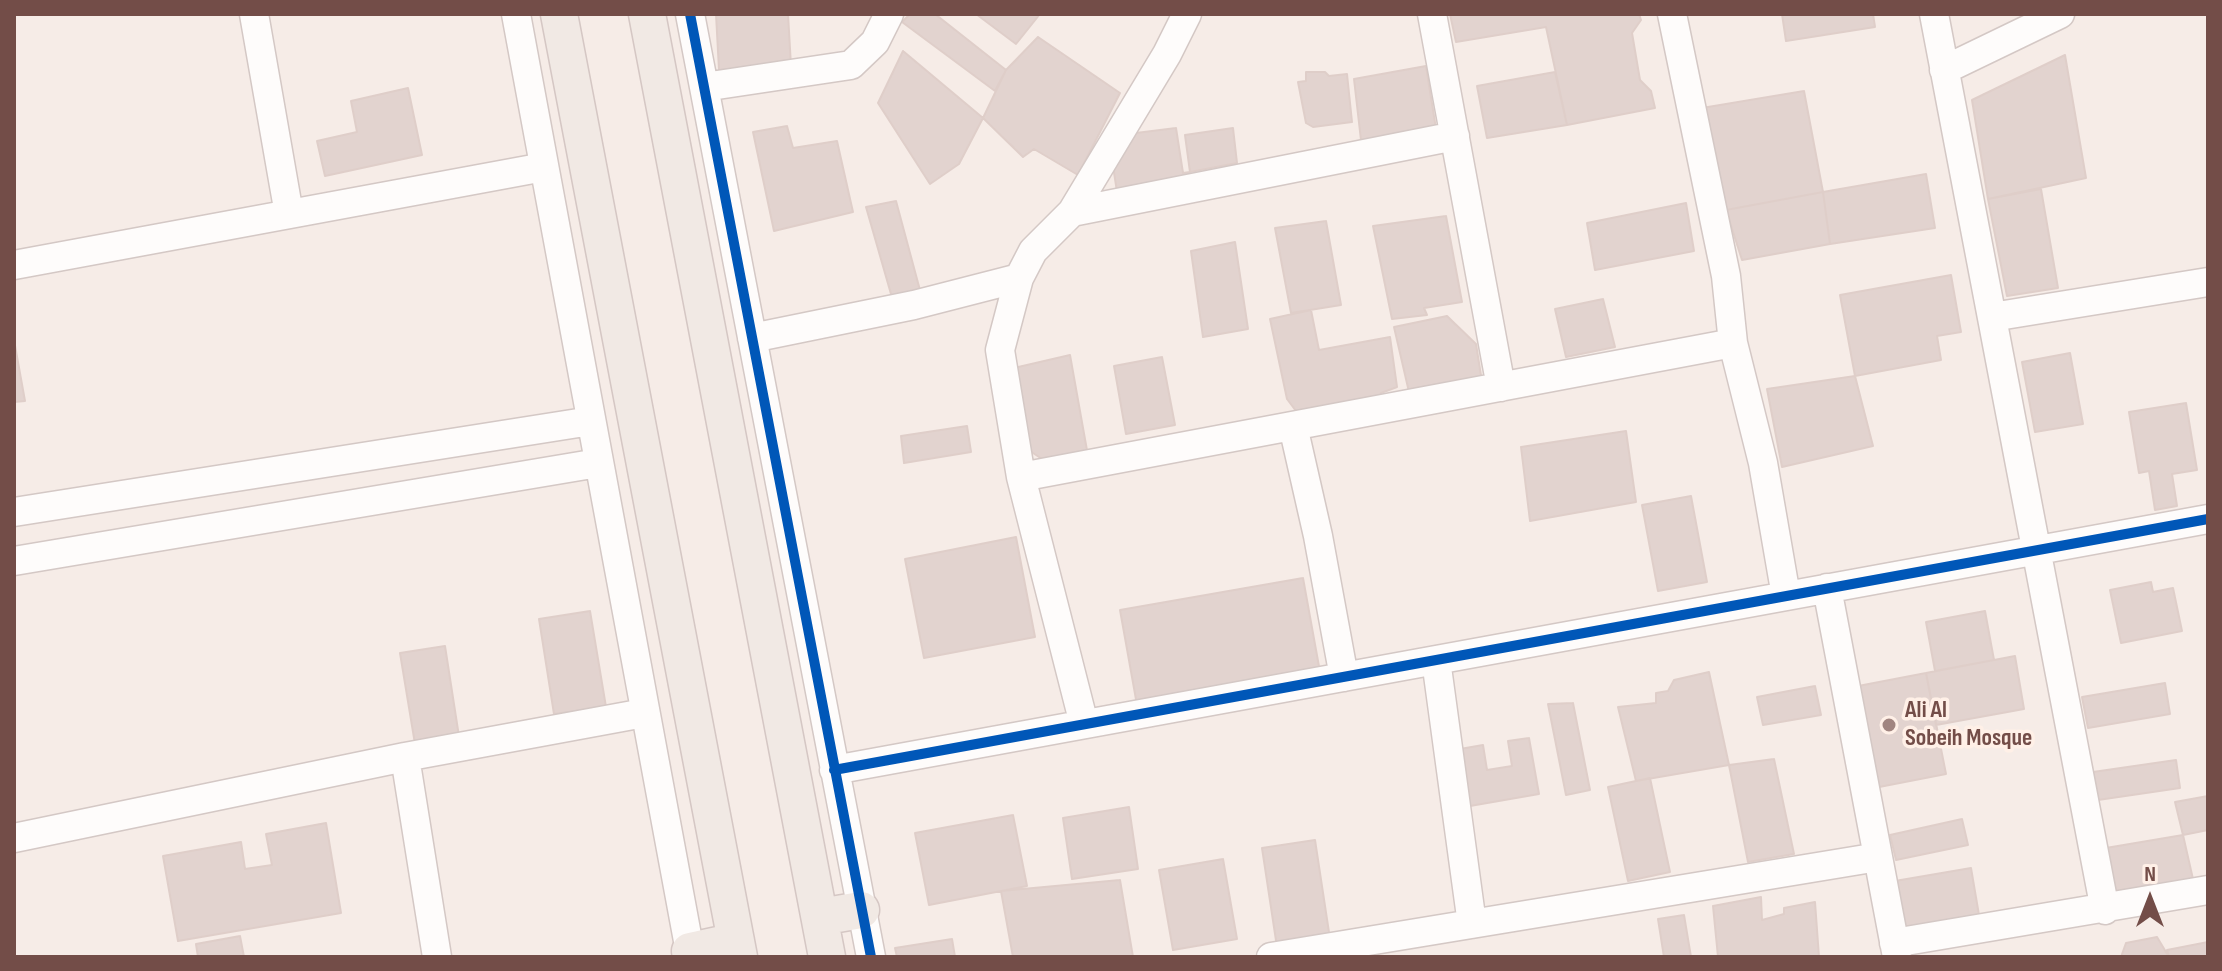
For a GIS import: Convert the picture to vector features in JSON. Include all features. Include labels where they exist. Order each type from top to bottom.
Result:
[{"type":"main road","points":[[559,14],[737,949],[690,954]]},
{"type":"main road","points":[[647,14],[827,957]]},
{"type":"main road","points":[[820,917],[861,910]]},
{"type":"street","points":[[254,14],[289,214]]},
{"type":"street","points":[[516,14],[690,954]]},
{"type":"street","points":[[690,14],[871,957]]},
{"type":"street","points":[[704,87],[851,65],[875,42],[889,14]]},
{"type":"street","points":[[1084,724],[1021,477],[1000,350],[1019,278],[1033,251],[1072,212],[1167,54],[1187,14]]},
{"type":"street","points":[[1432,14],[1501,387]]},
{"type":"street","points":[[1672,14],[1726,276],[1733,343],[1763,463],[1786,596]]},
{"type":"street","points":[[1934,14],[2105,910]]},
{"type":"street","points":[[1944,70],[2060,14]]},
{"type":"street","points":[[1072,212],[1455,136]]},
{"type":"street","points":[[14,265],[544,167]]},
{"type":"street","points":[[752,338],[914,305],[1019,278]]},
{"type":"street","points":[[1992,317],[2208,282]]},
{"type":"street","points":[[1021,477],[1733,343]]},
{"type":"street","points":[[14,512],[591,421]]},
{"type":"street","points":[[1293,426],[1318,536],[1344,677]]},
{"type":"street","points":[[14,561],[598,463]]},
{"type":"street","points":[[834,770],[2208,519]]},
{"type":"street","points":[[1827,588],[1895,950],[2208,890]]},
{"type":"street","points":[[1436,660],[1472,924]]},
{"type":"street","points":[[14,838],[405,757],[644,713]]},
{"type":"street","points":[[405,757],[437,957]]},
{"type":"street","points":[[1271,957],[1878,857]]},
{"type":"building","points":[[716,14],[788,14],[791,66],[719,70]]},
{"type":"building","points":[[910,14],[935,14],[1006,70],[995,91],[902,22]]},
{"type":"building","points":[[976,14],[1040,14],[1016,44]]},
{"type":"building","points":[[1450,14],[1639,14],[1641,20],[1632,33],[1640,80],[1651,91],[1655,108],[1567,125],[1546,27],[1456,42]]},
{"type":"building","points":[[1782,14],[1873,14],[1875,27],[1786,41]]},
{"type":"building","points":[[1038,37],[1120,93],[1078,175],[1034,149],[1023,157],[983,118],[1006,70]]},
{"type":"building","points":[[903,51],[983,118],[959,164],[930,184],[878,103]]},
{"type":"building","points":[[2065,55],[2086,178],[1988,199],[1972,100]]},
{"type":"building","points":[[1426,66],[1437,135],[1362,149],[1354,79]]},
{"type":"building","points":[[1306,72],[1325,72],[1329,76],[1347,74],[1352,122],[1313,127],[1306,123],[1298,82],[1306,81]]},
{"type":"building","points":[[1555,72],[1567,125],[1487,138],[1477,86]]},
{"type":"building","points":[[408,88],[422,155],[325,176],[317,141],[357,132],[351,101]]},
{"type":"building","points":[[1804,91],[1823,192],[1726,210],[1702,108]]},
{"type":"building","points":[[787,126],[793,148],[837,141],[853,212],[774,231],[753,132]]},
{"type":"building","points":[[1176,128],[1183,173],[1190,172],[1192,187],[1118,198],[1113,166],[1136,133]]},
{"type":"building","points":[[1233,128],[1237,163],[1190,172],[1185,135]]},
{"type":"building","points":[[1926,174],[1935,228],[1830,244],[1823,192]]},
{"type":"building","points":[[2041,189],[2058,288],[2007,296],[1988,199]]},
{"type":"building","points":[[1823,192],[1830,244],[1742,260],[1726,210]]},
{"type":"building","points":[[896,201],[921,294],[893,301],[866,207]]},
{"type":"building","points":[[1686,203],[1694,251],[1595,270],[1587,223]]},
{"type":"building","points":[[1446,216],[1462,302],[1424,308],[1427,315],[1392,319],[1373,226]]},
{"type":"building","points":[[1326,221],[1341,305],[1291,313],[1275,228]]},
{"type":"building","points":[[1235,242],[1248,329],[1203,337],[1191,251]]},
{"type":"building","points":[[1951,275],[1961,332],[1937,336],[1941,360],[1855,376],[1840,295]]},
{"type":"building","points":[[1603,299],[1615,347],[1566,357],[1555,309]]},
{"type":"building","points":[[1311,310],[1319,350],[1390,337],[1397,387],[1381,393],[1380,409],[1302,419],[1287,399],[1270,319]]},
{"type":"building","points":[[1447,316],[1476,344],[1482,382],[1409,392],[1394,327]]},
{"type":"building","points":[[14,340],[25,401],[14,402]]},
{"type":"building","points":[[2070,353],[2083,424],[2035,432],[2022,362]]},
{"type":"building","points":[[1070,355],[1088,456],[1048,463],[1030,451],[1014,368]]},
{"type":"building","points":[[1162,357],[1175,425],[1126,434],[1114,366]]},
{"type":"building","points":[[1855,376],[1873,446],[1782,467],[1767,389]]},
{"type":"building","points":[[2186,403],[2197,470],[2172,474],[2177,506],[2155,510],[2149,471],[2139,473],[2129,412]]},
{"type":"building","points":[[967,426],[971,452],[904,463],[901,436]]},
{"type":"building","points":[[1626,431],[1636,502],[1530,521],[1521,447]]},
{"type":"building","points":[[1691,496],[1707,582],[1658,591],[1642,505]]},
{"type":"building","points":[[1016,537],[1035,637],[924,658],[905,559]]},
{"type":"building","points":[[1303,578],[1320,672],[1137,705],[1120,610]]},
{"type":"building","points":[[2151,582],[2153,592],[2173,588],[2182,631],[2121,643],[2110,590]]},
{"type":"building","points":[[590,611],[606,707],[554,714],[539,619]]},
{"type":"building","points":[[1985,611],[1994,660],[1935,671],[1926,622]]},
{"type":"building","points":[[445,646],[460,743],[416,750],[400,653]]},
{"type":"building","points":[[2015,656],[2024,709],[1936,725],[1926,673]]},
{"type":"building","points":[[1709,672],[1729,765],[1636,781],[1618,707],[1656,703],[1656,693],[1668,691],[1674,680]]},
{"type":"building","points":[[1926,673],[1946,774],[1874,788],[1853,687]]},
{"type":"building","points":[[2165,683],[2170,714],[2088,728],[2082,697]]},
{"type":"building","points":[[1815,686],[1821,715],[1763,725],[1757,697]]},
{"type":"building","points":[[1573,703],[1590,790],[1566,795],[1548,704]]},
{"type":"building","points":[[1529,738],[1539,794],[1470,806],[1460,749],[1483,745],[1487,770],[1512,766],[1508,741]]},
{"type":"building","points":[[1774,759],[1794,854],[1748,862],[1729,765]]},
{"type":"building","points":[[2176,760],[2180,788],[2098,800],[2093,772]]},
{"type":"building","points":[[1650,778],[1670,872],[1628,881],[1608,787]]},
{"type":"building","points":[[2208,796],[2208,830],[2183,835],[2175,802]]},
{"type":"building","points":[[1129,807],[1138,869],[1072,879],[1063,818]]},
{"type":"building","points":[[1013,815],[1027,886],[929,905],[915,833]]},
{"type":"building","points":[[1962,819],[1968,845],[1896,860],[1890,835]]},
{"type":"building","points":[[326,823],[341,913],[178,941],[163,856],[241,842],[245,869],[272,865],[266,834]]},
{"type":"building","points":[[2183,835],[2195,888],[2110,904],[2100,849]]},
{"type":"building","points":[[1315,840],[1330,939],[1277,947],[1262,848]]},
{"type":"building","points":[[1223,859],[1237,939],[1173,950],[1159,870]]},
{"type":"building","points":[[1971,868],[1980,921],[1904,934],[1895,881]]},
{"type":"building","points":[[1120,880],[1133,957],[1013,957],[1001,891]]},
{"type":"building","points":[[1761,897],[1762,920],[1784,914],[1784,908],[1815,902],[1819,957],[1718,957],[1713,906]]},
{"type":"building","points":[[1684,915],[1691,957],[1664,957],[1658,919]]},
{"type":"building","points":[[240,936],[244,957],[198,957],[196,944]]},
{"type":"building","points":[[2157,937],[2169,957],[2121,957],[2126,943]]},
{"type":"building","points":[[952,939],[955,957],[897,957],[895,948]]},
{"type":"building","points":[[2208,942],[2208,957],[2169,957],[2167,950]]},
{"type":"cycle path","points":[[690,14],[871,957]]},
{"type":"cycle path","points":[[834,770],[2208,519]]},
{"type":"place","name":"Ali Al Sobeih Mosque","points":[[1889,725]]}]
